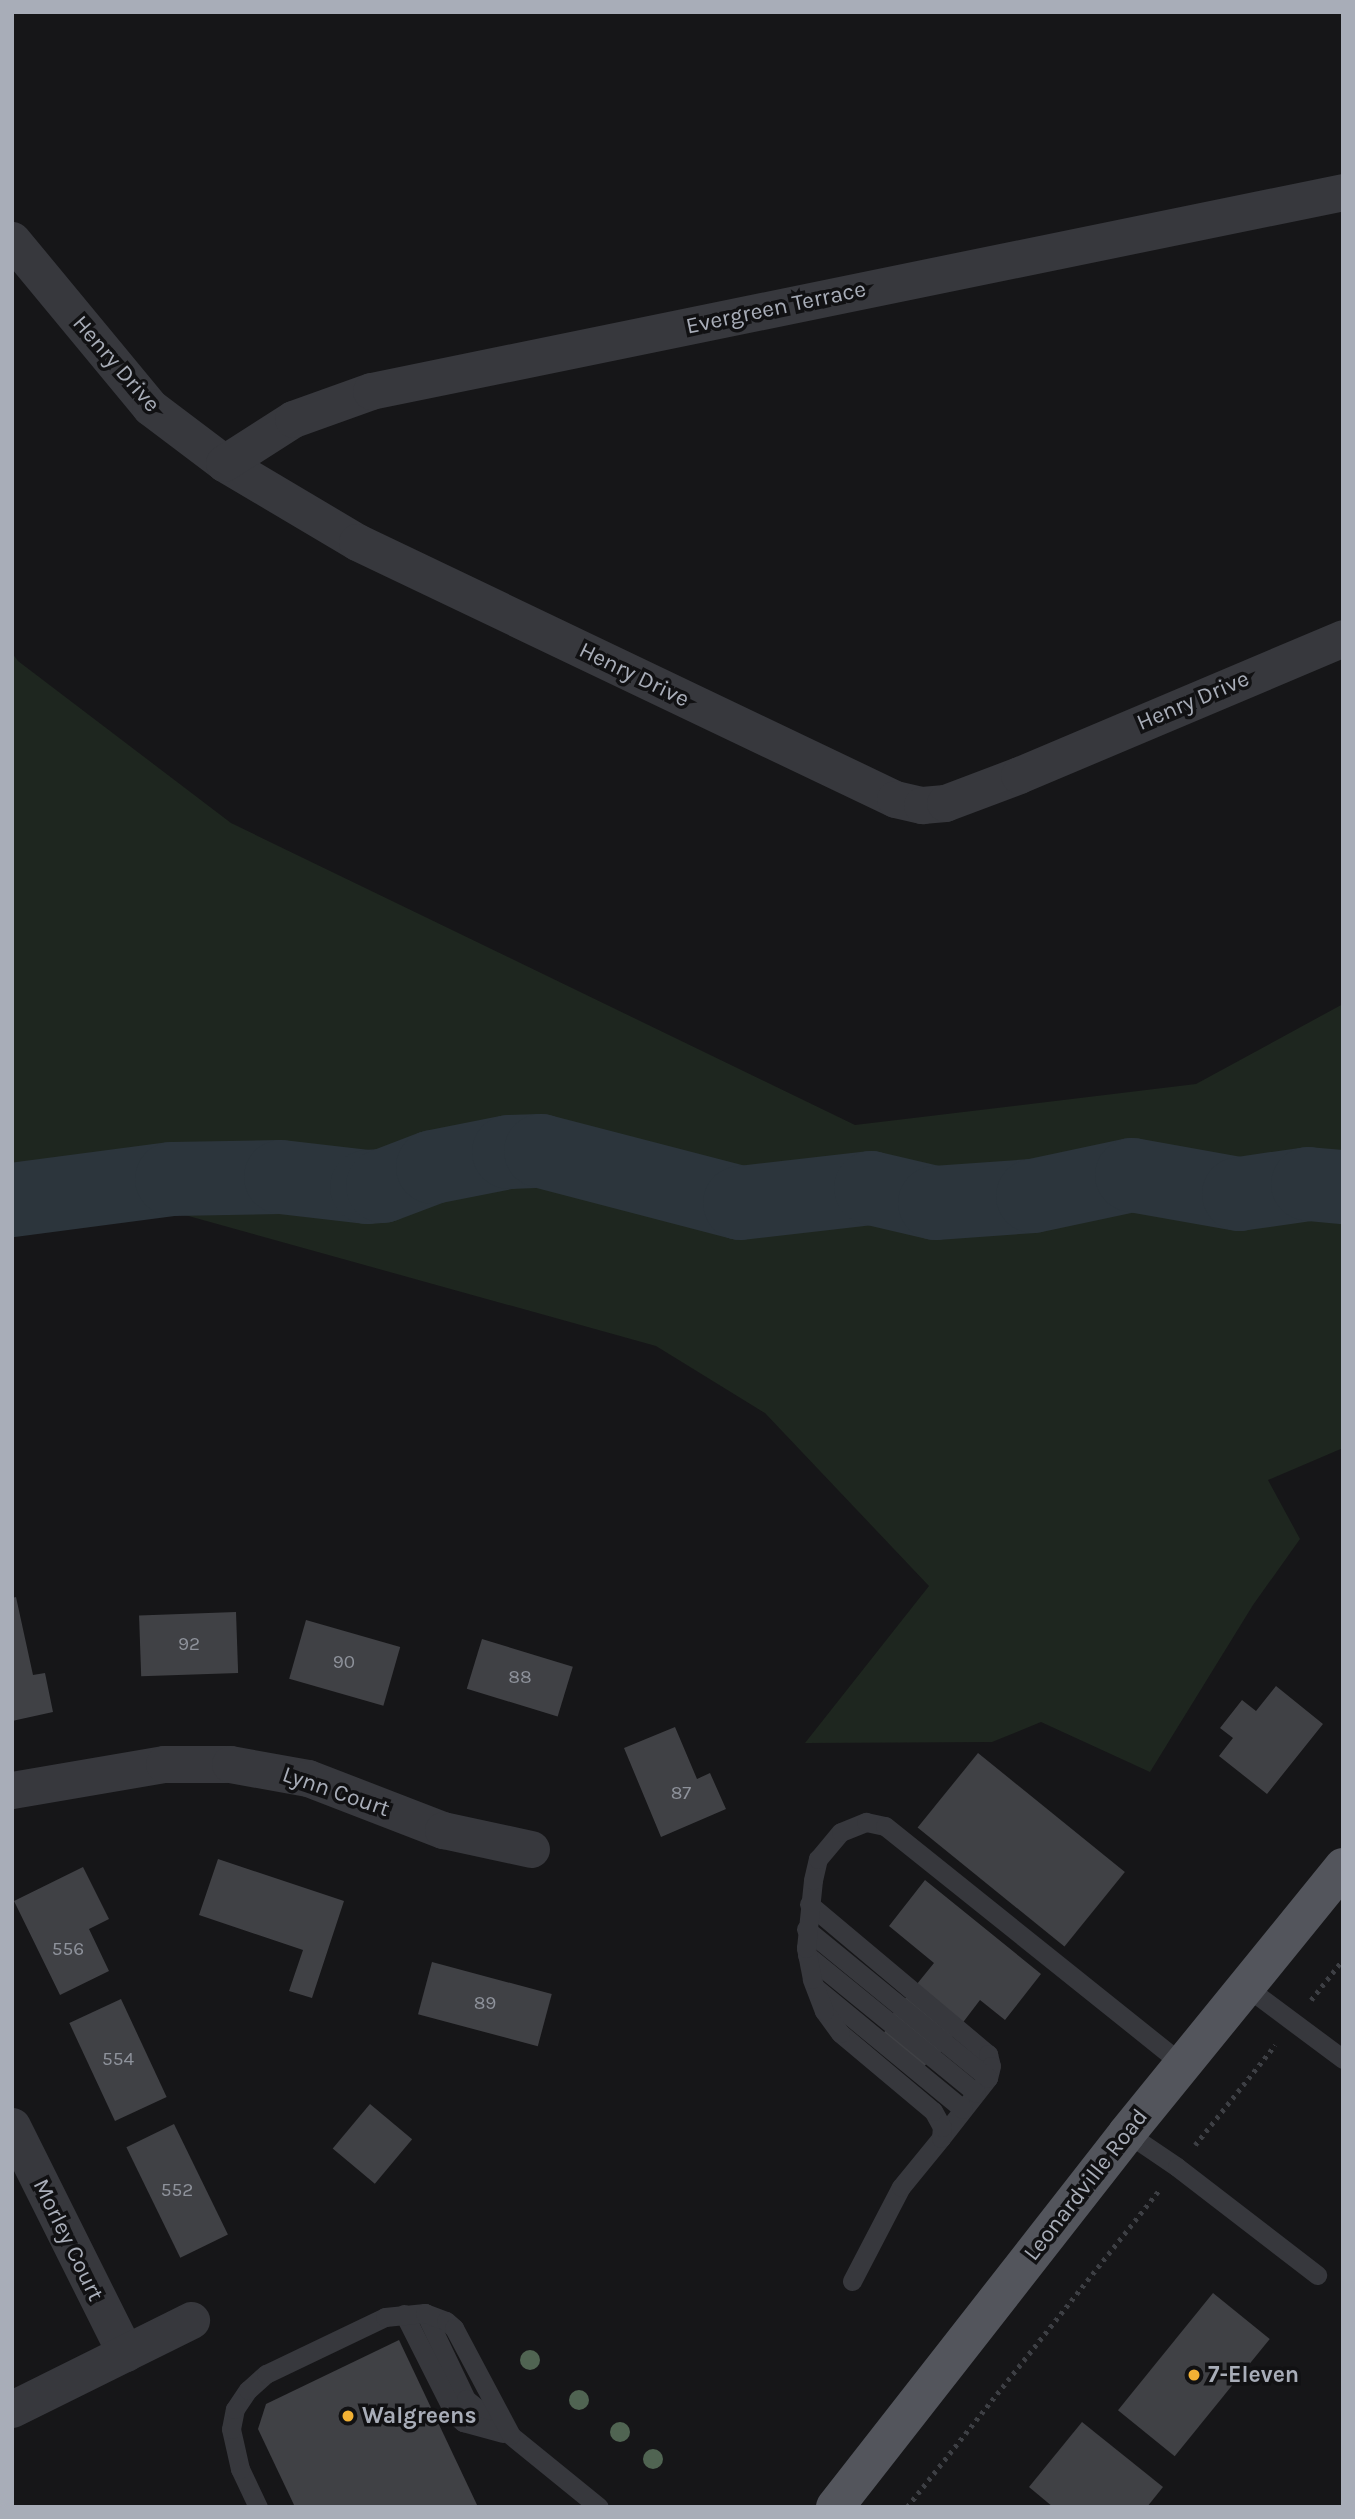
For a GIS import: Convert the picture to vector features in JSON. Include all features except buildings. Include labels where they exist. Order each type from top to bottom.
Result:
[{"type":"main road","name":"Leonardville Road","points":[[835,2507],[1127,2133],[1343,1867]]},
{"type":"street","name":"Evergreen Terrace","points":[[224,463],[293,419],[371,391],[1343,192]]},
{"type":"street","name":"Henry Drive","points":[[12,240],[150,407],[224,463],[357,542],[895,799],[922,806],[945,803],[1019,775],[1343,638]]},
{"type":"street","name":"Lynn Court","points":[[12,1790],[164,1764],[230,1764],[308,1778],[443,1830],[531,1849]]},
{"type":"street","name":"Morley Court","points":[[12,2126],[125,2353]]},
{"type":"street","points":[[12,2409],[191,2320]]},
{"type":"lane","points":[[941,2137],[942,2127],[933,2111],[840,2033],[824,2011],[815,1988],[807,1955],[806,1929],[818,1859],[830,1843],[854,1825],[866,1822],[885,1826],[1182,2064]]},
{"type":"lane","points":[[809,1904],[979,2044],[990,2060],[982,2086],[901,2187],[852,2281]]},
{"type":"lane","points":[[806,1929],[982,2086]]},
{"type":"lane","points":[[807,1955],[982,2086]]},
{"type":"lane","points":[[1245,1986],[1343,2059]]},
{"type":"lane","points":[[815,1988],[963,2109]]},
{"type":"lane","points":[[1127,2133],[1177,2167],[1317,2275]]},
{"type":"lane","points":[[258,2507],[240,2469],[231,2429],[235,2409],[248,2390],[266,2374],[376,2320],[425,2313],[446,2321],[454,2328],[511,2435],[599,2507]]},
{"type":"lane","points":[[404,2314],[455,2415],[463,2421],[511,2435]]},
{"type":"path","points":[[907,2507],[1341,1962]]},
{"type":"shaded area","points":[[12,653],[18,661],[231,823],[855,1125],[1196,1084],[1343,1004],[1343,1448],[1268,1480],[1300,1539],[1253,1605],[1150,1772],[1041,1722],[992,1742],[805,1743],[929,1586],[765,1413],[656,1346],[12,1167]]},
{"type":"waterway","points":[[12,1200],[172,1179],[281,1177],[367,1187],[383,1186],[433,1167],[509,1152],[541,1151],[740,1203],[871,1188],[935,1203],[1033,1196],[1132,1175],[1239,1194],[1308,1184],[1343,1187]]},
{"type":"place","name":"7-Eleven","points":[[1194,2375]]},
{"type":"place","name":"Walgreens","points":[[348,2416]]}]
